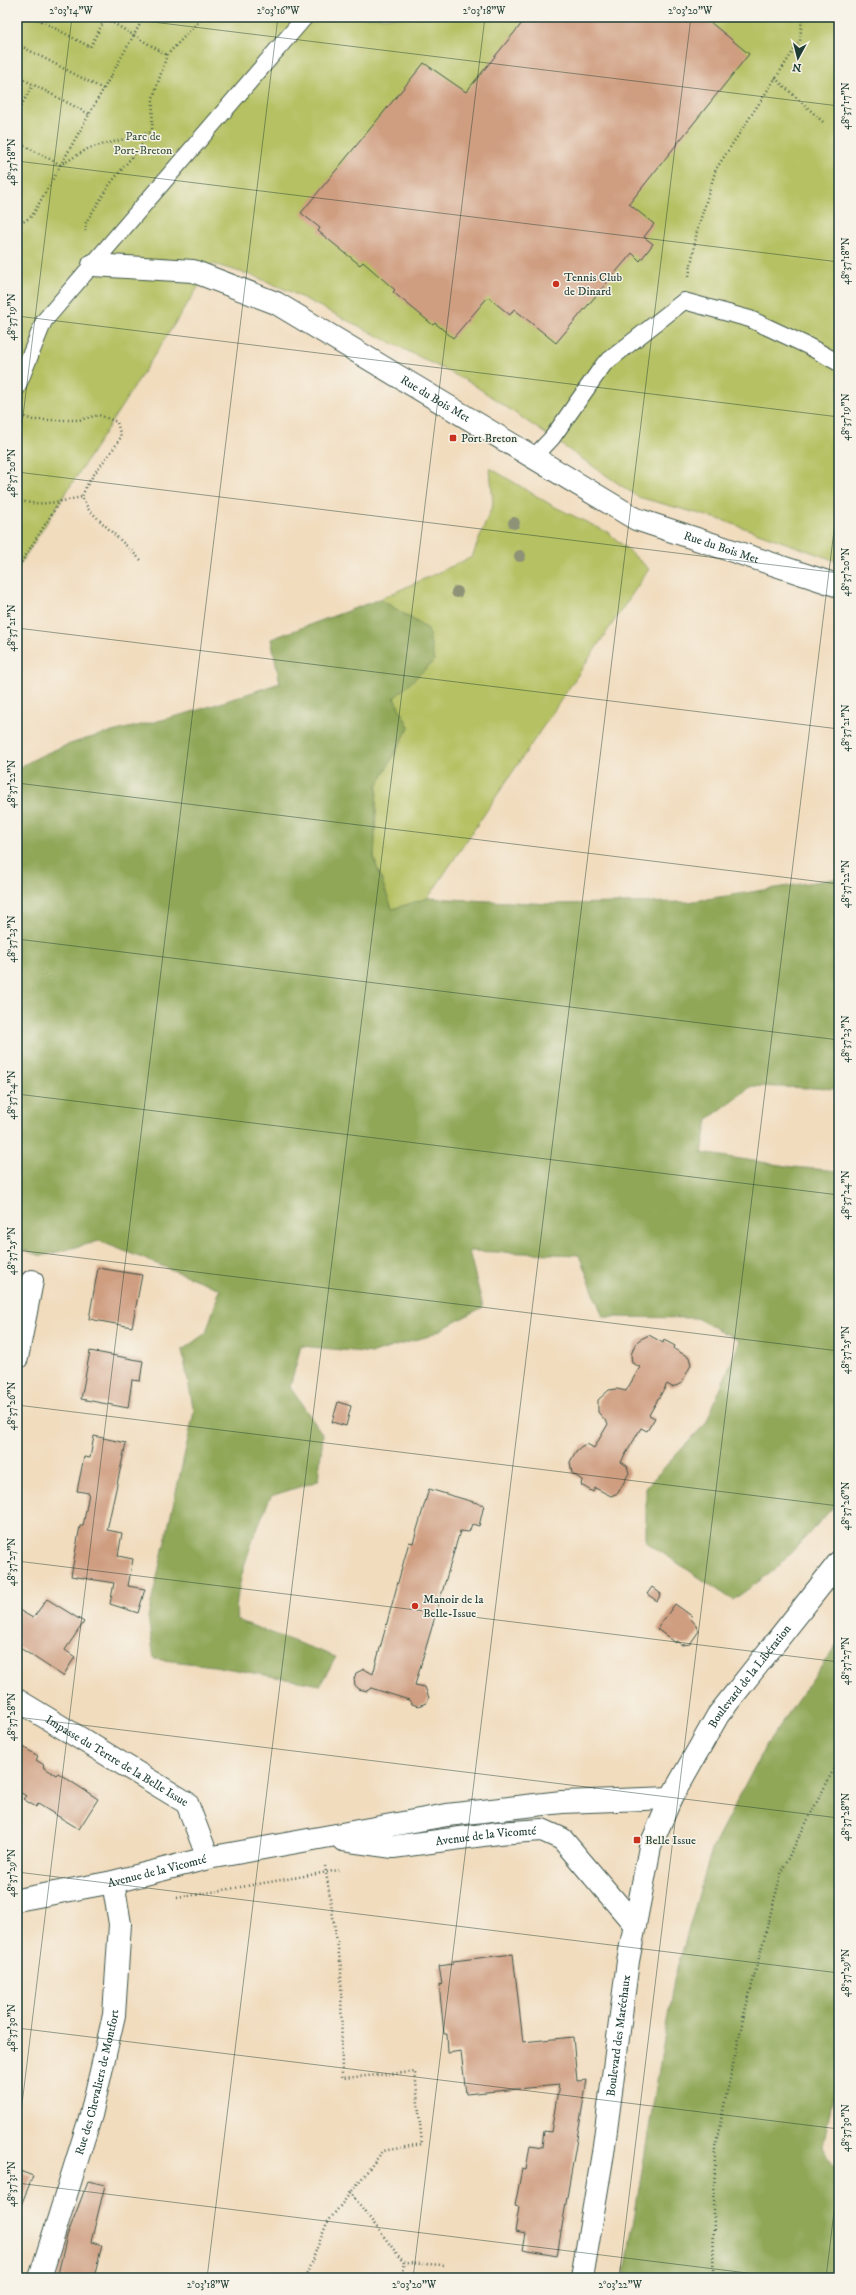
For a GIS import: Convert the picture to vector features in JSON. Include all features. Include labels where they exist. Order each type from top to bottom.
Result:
[{"type":"main road","name":"Rue du Bois Met","points":[[93,265],[193,271],[276,303],[532,458],[636,519],[839,586]]},
{"type":"main road","points":[[17,1358],[32,1281]]},
{"type":"main road","name":"Boulevard de la Libération","points":[[670,1798],[718,1715],[839,1562]]},
{"type":"main road","name":"Impasse du Tertre de la Belle Issue","points":[[17,1700],[186,1803],[208,1858]]},
{"type":"main road","name":"Avenue de la Vicomté","points":[[17,1900],[113,1882],[208,1858],[447,1815],[562,1802],[670,1798]]},
{"type":"main road","name":"Boulevard des Maréchaux","points":[[582,2278],[603,2153],[628,1961],[650,1847],[670,1798]]},
{"type":"main road","name":"Avenue de la Vicomté","points":[[320,1838],[393,1846],[498,1833],[542,1830],[562,1839],[635,1925]]},
{"type":"main road","name":"Rue des Chevaliers de Montfort","points":[[40,2278],[91,2115],[114,2015],[120,1924],[113,1882]]},
{"type":"lane","points":[[17,388],[44,321],[305,17]]},
{"type":"lane","points":[[532,458],[552,438],[604,364],[684,301],[750,320],[839,363]]},
{"type":"path","points":[[34,17],[90,47],[105,18],[167,55]]},
{"type":"path","points":[[17,226],[32,216],[144,17]]},
{"type":"path","points":[[93,265],[85,224],[110,184],[152,132],[153,98],[167,55],[203,17]]},
{"type":"path","points":[[684,301],[697,231],[716,169],[800,41],[802,17]]},
{"type":"path","points":[[17,44],[103,89]]},
{"type":"path","points":[[17,76],[90,114]]},
{"type":"path","points":[[775,78],[823,122]]},
{"type":"path","points":[[17,113],[33,85]]},
{"type":"path","points":[[61,165],[89,148],[152,132]]},
{"type":"path","points":[[17,142],[61,165]]},
{"type":"path","points":[[17,414],[33,420],[79,420],[99,415],[117,422],[121,437],[113,451],[86,485],[82,497],[89,510],[141,560]]},
{"type":"path","points":[[17,499],[24,502],[60,501],[82,497]]},
{"type":"path","points":[[17,569],[60,501]]},
{"type":"path","points":[[713,2278],[715,2147],[744,2014],[782,1870],[839,1759]]},
{"type":"path","points":[[305,2278],[327,2223],[383,2151],[422,2144],[415,2072],[342,2078],[341,1967],[320,1838]]},
{"type":"path","points":[[171,1899],[341,1870]]},
{"type":"path","points":[[350,2192],[404,2263],[401,2278]]},
{"type":"path","points":[[404,2263],[446,2265]]},
{"type":"green space","name":"Tennis Club de Dinard","points":[[17,17],[839,17],[839,562],[722,520],[638,497],[471,383],[291,292],[254,276],[213,264],[17,569]]},
{"type":"green space","points":[[490,468],[553,506],[609,533],[649,569],[428,898],[392,910],[374,859],[377,786],[409,727],[394,698],[428,629],[380,599],[472,557],[493,504]]},
{"type":"green space","points":[[380,599],[428,629],[434,661],[394,698],[409,727],[377,786],[374,859],[392,909],[428,898],[551,904],[688,902],[839,878],[839,1089],[752,1086],[708,1119],[702,1153],[793,1167],[839,1171],[839,1501],[776,1569],[733,1600],[646,1542],[646,1487],[706,1423],[740,1341],[696,1318],[603,1317],[579,1255],[469,1251],[483,1307],[429,1336],[373,1353],[301,1346],[290,1387],[323,1435],[318,1481],[271,1496],[247,1558],[238,1592],[236,1607],[237,1620],[336,1657],[320,1685],[214,1666],[154,1659],[148,1617],[194,1412],[182,1350],[206,1333],[220,1289],[99,1241],[42,1256],[17,1248],[17,769],[36,758],[73,743],[186,713],[280,683],[271,639]]},
{"type":"green space","points":[[839,1641],[839,2079],[835,2088],[823,2147],[839,2176],[839,2278],[624,2278],[674,1979],[712,1849],[765,1747]]},
{"type":"building","points":[[527,17],[704,17],[749,54],[629,204],[654,224],[644,237],[653,244],[640,261],[632,253],[556,343],[514,309],[510,315],[488,297],[453,338],[435,323],[433,325],[393,292],[395,290],[363,262],[360,265],[318,231],[320,228],[301,213],[424,63],[466,92]]},
{"type":"building","points":[[98,1268],[142,1275],[132,1327],[89,1319]]},
{"type":"building","points":[[649,1335],[663,1343],[664,1340],[675,1346],[674,1349],[689,1357],[691,1365],[681,1384],[672,1387],[667,1384],[649,1415],[655,1418],[647,1431],[641,1428],[621,1462],[627,1466],[629,1473],[618,1493],[611,1496],[595,1488],[593,1492],[581,1485],[582,1480],[572,1473],[570,1462],[576,1451],[582,1446],[587,1444],[594,1448],[608,1424],[598,1412],[598,1400],[609,1390],[617,1389],[626,1391],[640,1367],[632,1363],[631,1355],[635,1344],[639,1340]]},
{"type":"building","points":[[90,1351],[143,1361],[140,1381],[132,1380],[128,1408],[81,1399]]},
{"type":"building","points":[[338,1402],[351,1406],[346,1426],[332,1422]]},
{"type":"building","points":[[94,1436],[126,1443],[107,1530],[122,1533],[118,1556],[133,1559],[128,1586],[145,1589],[138,1613],[110,1604],[114,1583],[71,1576],[80,1526],[83,1526],[89,1493],[77,1491],[84,1457],[90,1458]]},
{"type":"building","name":"Manoir de la Belle-Issue","points":[[429,1489],[484,1505],[479,1526],[472,1524],[469,1532],[460,1531],[415,1685],[425,1687],[429,1698],[426,1703],[418,1706],[412,1704],[409,1700],[371,1688],[367,1691],[359,1689],[355,1685],[354,1679],[356,1673],[364,1669],[373,1674],[409,1542],[413,1543]]},
{"type":"building","points":[[652,1587],[661,1594],[657,1601],[647,1594]]},
{"type":"building","points":[[47,1599],[84,1622],[65,1650],[75,1657],[63,1676],[17,1646],[19,1640],[17,1639],[17,1612],[19,1610],[33,1618]]},
{"type":"building","points":[[675,1604],[693,1617],[691,1619],[699,1631],[690,1644],[682,1645],[676,1641],[676,1643],[657,1629]]},
{"type":"building","points":[[17,1743],[38,1756],[36,1760],[44,1765],[43,1767],[56,1775],[58,1773],[98,1799],[79,1829],[38,1804],[36,1807],[23,1799],[26,1796],[17,1790]]},
{"type":"building","points":[[513,1954],[523,2042],[573,2037],[577,2081],[587,2080],[557,2256],[523,2250],[526,2234],[515,2232],[519,2207],[515,2206],[522,2169],[526,2170],[530,2145],[542,2147],[544,2131],[551,2132],[559,2085],[466,2094],[461,2051],[448,2053],[447,2034],[444,2034],[439,1984],[442,1985],[439,1966],[453,1964],[453,1961]]},
{"type":"building","points":[[17,2170],[33,2176],[21,2205],[17,2203]]},
{"type":"building","points":[[88,2181],[105,2185],[91,2242],[102,2245],[94,2278],[57,2278],[67,2236]]},
{"type":"place","name":"Tennis Club de Dinard","points":[[556,284]]},
{"type":"place","name":"Port Breton","points":[[453,438]]},
{"type":"place","name":"Manoir de la Belle-Issue","points":[[415,1606]]},
{"type":"place","name":"Belle Issue","points":[[637,1840]]},
{"type":"park label","name":"Parc de Port-Breton","points":[[143,143]]}]
